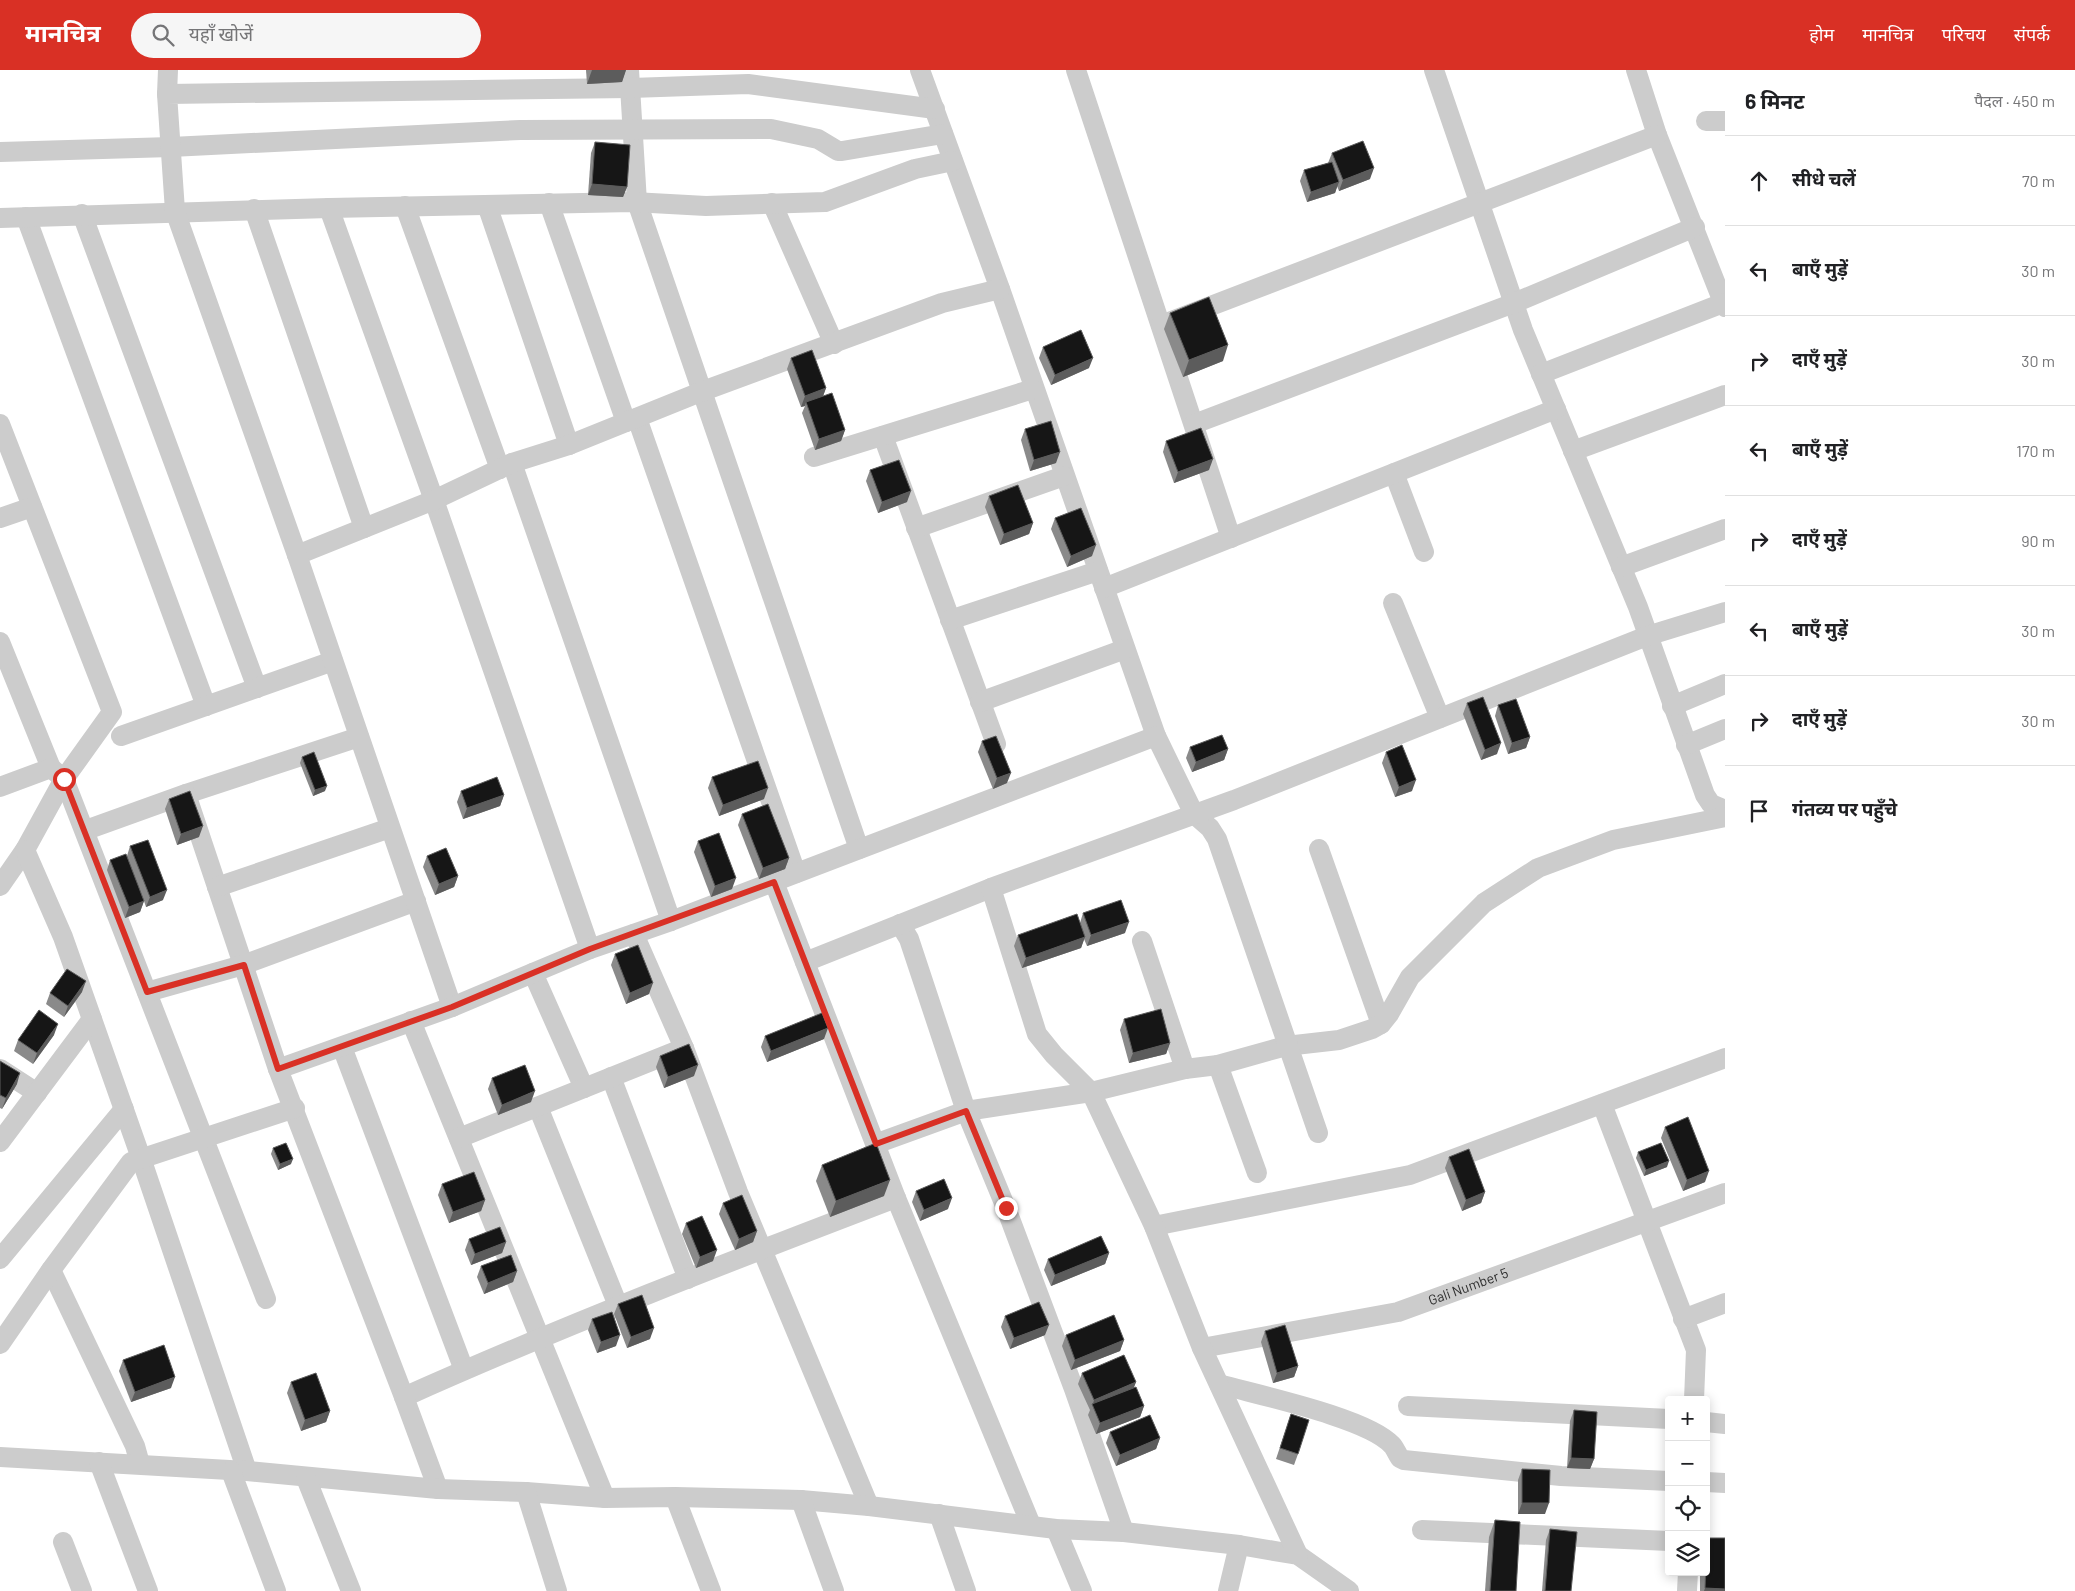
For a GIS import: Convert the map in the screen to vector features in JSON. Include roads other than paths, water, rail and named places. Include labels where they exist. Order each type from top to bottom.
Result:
[{"type":"street","points":[[168,70],[175,211],[334,661],[452,1007]]},
{"type":"street","points":[[920,70],[1000,289],[1033,389],[1156,736],[1194,814],[1210,828],[1217,839],[1286,1046],[1318,1133]]},
{"type":"street","points":[[1076,70],[1162,324],[1231,538]]},
{"type":"street","points":[[1434,70],[1514,303],[1621,568],[1705,795],[1711,804],[1725,810]]},
{"type":"street","points":[[1542,374],[1724,305],[1695,226],[1657,135],[1636,70]]},
{"type":"street","points":[[168,94],[630,79],[748,84],[935,109]]},
{"type":"street","points":[[630,79],[637,202],[703,390],[859,850]]},
{"type":"street","points":[[0,152],[520,130],[771,129],[818,139],[838,151],[943,134]]},
{"type":"street","points":[[1162,324],[1657,135]]},
{"type":"street","points":[[0,218],[175,211],[487,204],[637,202],[706,206],[825,202],[915,169],[953,161]]},
{"type":"street","points":[[549,203],[631,420],[796,873]]},
{"type":"street","points":[[487,204],[569,445]]},
{"type":"street","points":[[772,204],[834,344]]},
{"type":"street","points":[[405,206],[506,466],[671,921]]},
{"type":"street","points":[[329,208],[434,500],[590,949]]},
{"type":"street","points":[[254,209],[364,528]]},
{"type":"street","points":[[82,214],[257,688]]},
{"type":"street","points":[[26,217],[206,706]]},
{"type":"street","points":[[1194,424],[1514,303],[1695,226]]},
{"type":"street","points":[[297,555],[434,500],[506,466],[569,445],[703,390],[834,344],[942,303],[1000,289]]},
{"type":"street","points":[[814,458],[1033,389]]},
{"type":"street","points":[[1573,451],[1725,395]]},
{"type":"street","points":[[950,620],[1101,580],[1231,538],[1556,409]]},
{"type":"street","points":[[0,424],[112,712],[58,773],[25,850],[0,886]]},
{"type":"street","points":[[883,436],[996,744]]},
{"type":"street","points":[[1394,473],[1424,552]]},
{"type":"street","points":[[916,528],[1064,476]]},
{"type":"street","points":[[0,518],[32,507]]},
{"type":"street","points":[[1621,568],[1725,528]]},
{"type":"street","points":[[1393,603],[1440,718]]},
{"type":"street","points":[[805,962],[991,888],[1194,814],[1647,636],[1725,612]]},
{"type":"street","points":[[0,642],[58,773],[86,830],[266,1300]]},
{"type":"street","points":[[980,702],[1125,649]]},
{"type":"street","points":[[121,736],[334,661]]},
{"type":"street","points":[[1672,706],[1725,684]]},
{"type":"street","points":[[1686,745],[1725,729]]},
{"type":"street","points":[[86,830],[359,736]]},
{"type":"street","points":[[278,1069],[452,1007],[590,949],[671,921],[1156,736]]},
{"type":"street","points":[[0,787],[58,773]]},
{"type":"street","points":[[186,794],[278,1069],[295,1108],[438,1489]]},
{"type":"street","points":[[876,1144],[966,1111],[1091,1092],[1185,1069],[1218,1065],[1286,1046],[1339,1040],[1381,1024],[1410,977],[1484,903],[1538,868],[1613,840],[1725,818]]},
{"type":"street","points":[[218,887],[390,828]]},
{"type":"street","points":[[1319,849],[1381,1024]]},
{"type":"street","points":[[25,850],[63,938],[141,1158],[276,1591]]},
{"type":"street","points":[[774,882],[896,1198],[1031,1525]]},
{"type":"street","points":[[991,888],[1037,1034],[1054,1055],[1091,1092],[1154,1226],[1202,1348],[1298,1556]]},
{"type":"street","points":[[147,992],[244,965],[416,901]]},
{"type":"street","points":[[900,924],[909,939],[966,1111],[1010,1217],[1074,1389],[1124,1532]]},
{"type":"street","points":[[634,934],[684,1048],[761,1250],[869,1506]]},
{"type":"street","points":[[1142,940],[1185,1069]]},
{"type":"street","points":[[533,973],[584,1088]]},
{"type":"street","points":[[0,1142],[92,1019]]},
{"type":"street","points":[[412,1021],[605,1498]]},
{"type":"street","points":[[342,1046],[464,1370]]},
{"type":"street","points":[[459,1138],[684,1048]]},
{"type":"street","points":[[1154,1226],[1410,1175],[1725,1058]]},
{"type":"street","points":[[1218,1065],[1257,1173]]},
{"type":"street","points":[[0,1069],[37,1093]]},
{"type":"street","points":[[612,1077],[688,1279]]},
{"type":"street","points":[[1602,1104],[1696,1350],[1694,1396]]},
{"type":"street","points":[[538,1107],[619,1308]]},
{"type":"street","points":[[0,1259],[124,1108]]},
{"type":"street","points":[[0,1344],[51,1270],[128,1166],[141,1158],[295,1108]]},
{"type":"street","name":"Gali Number 5","points":[[1202,1348],[1398,1312],[1725,1193]]},
{"type":"street","points":[[404,1397],[464,1370],[688,1279],[896,1198]]},
{"type":"street","points":[[51,1270],[135,1446],[140,1464]]},
{"type":"street","points":[[1683,1319],[1725,1303]]},
{"type":"street","points":[[1219,1384],[1354,1422],[1393,1446],[1400,1458],[1404,1460],[1561,1476],[1665,1481]]},
{"type":"street","points":[[1408,1406],[1665,1419]]},
{"type":"street","points":[[1710,1422],[1725,1424]]},
{"type":"street","points":[[0,1457],[239,1471],[438,1489],[526,1492],[605,1498],[675,1497],[801,1500],[869,1506],[1056,1529],[1124,1532],[1239,1545],[1298,1556],[1349,1591]]},
{"type":"street","points":[[99,1462],[148,1591]]},
{"type":"street","points":[[306,1478],[351,1591]]},
{"type":"street","points":[[1710,1482],[1725,1483]]},
{"type":"street","points":[[526,1492],[557,1591]]},
{"type":"street","points":[[675,1497],[711,1591]]},
{"type":"street","points":[[801,1500],[834,1591]]},
{"type":"street","points":[[939,1514],[966,1591]]},
{"type":"street","points":[[1056,1529],[1082,1591]]},
{"type":"street","points":[[1422,1530],[1665,1541]]},
{"type":"street","points":[[63,1542],[82,1591]]},
{"type":"street","points":[[1228,1591],[1239,1545]]},
{"type":"street","points":[[1687,1591],[1688,1576]]}]
